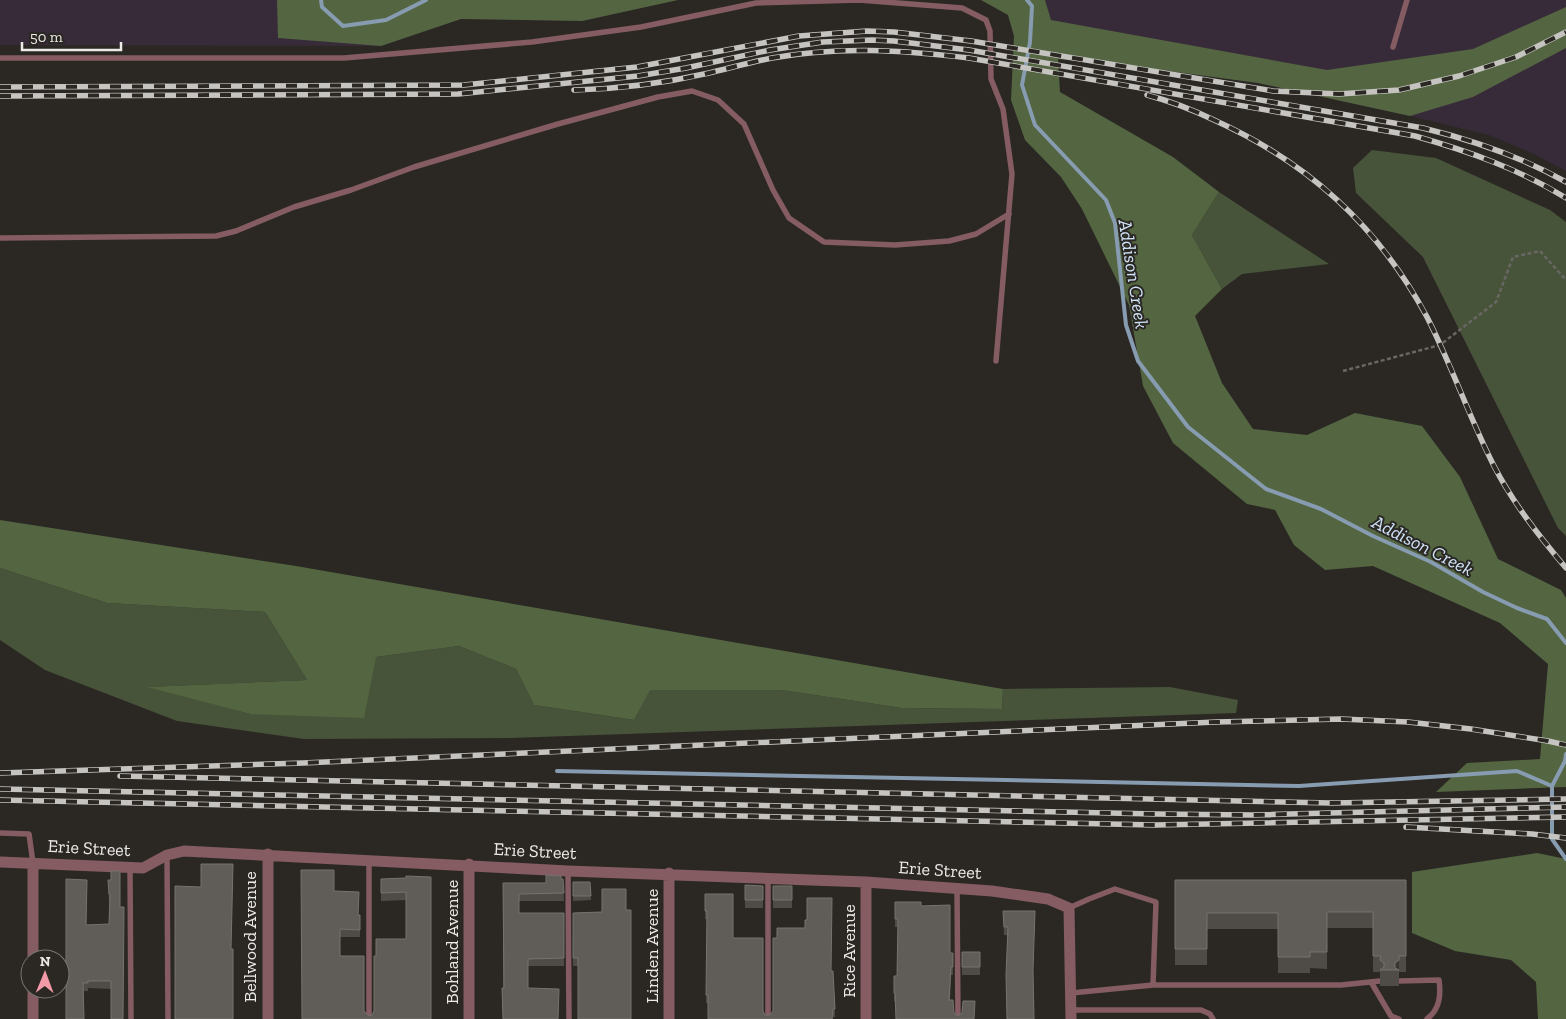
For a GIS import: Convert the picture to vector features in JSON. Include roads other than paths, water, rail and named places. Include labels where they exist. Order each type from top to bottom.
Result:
[{"type":"street","name":"Erie Street","points":[[0,862],[142,868],[167,855],[184,850],[368,861],[469,864],[568,871],[866,882],[992,891],[1048,899],[1069,908]]},
{"type":"street","name":"Bellwood Avenue","points":[[268,854],[268,1019]]},
{"type":"street","points":[[33,949],[34,863]]},
{"type":"street","name":"Bohland Avenue","points":[[469,864],[470,1019]]},
{"type":"street","name":"Linden Avenue","points":[[669,874],[669,1019]]},
{"type":"street","name":"Rice Avenue","points":[[866,882],[866,1019]]},
{"type":"street","points":[[1069,908],[1071,1014]]},
{"type":"street","points":[[33,999],[33,1019]]},
{"type":"lane","points":[[0,58],[344,58],[532,42],[641,27],[756,3],[859,0],[962,8],[986,20],[990,30],[991,79],[1003,109],[1012,174],[996,361]]},
{"type":"lane","points":[[1393,47],[1408,0]]},
{"type":"lane","points":[[0,238],[216,236],[230,233],[294,207],[351,190],[414,167],[558,124],[658,97],[692,91],[718,100],[744,124],[789,218],[824,242],[895,245],[949,241],[976,234],[1009,214]]},
{"type":"lane","points":[[0,833],[29,834],[34,863]]},
{"type":"lane","points":[[167,855],[168,1019]]},
{"type":"lane","points":[[368,861],[369,1019]]},
{"type":"lane","points":[[130,868],[131,1019]]},
{"type":"lane","points":[[568,871],[569,1019]]},
{"type":"lane","points":[[768,878],[768,1019]]},
{"type":"lane","points":[[957,888],[958,1019]]},
{"type":"lane","points":[[1069,908],[1115,889],[1156,902],[1154,985]]},
{"type":"lane","points":[[1399,981],[1439,980],[1440,994],[1437,1010],[1427,1019]]},
{"type":"lane","points":[[1071,993],[1154,985],[1341,985],[1380,981]]},
{"type":"lane","points":[[1371,982],[1391,1016],[1399,1019]]},
{"type":"lane","points":[[1071,1014],[1201,1010],[1210,1014],[1213,1019]]},
{"type":"waterway","name":"Addison Creek","points":[[321,0],[322,7],[343,26],[386,20],[426,0]]},
{"type":"waterway","name":"Addison Creek","points":[[1027,0],[1032,6],[1030,42],[1022,85],[1035,125],[1106,200],[1115,223],[1126,325],[1138,361],[1188,427],[1266,489],[1321,509],[1373,536],[1431,562],[1483,592],[1517,608],[1547,619],[1566,643]]},
{"type":"waterway","name":"Addison Creek","points":[[1566,754],[1565,761],[1552,786],[1552,839],[1566,859]]},
{"type":"waterway","points":[[557,771],[1299,786],[1517,771],[1552,786]]},
{"type":"railway","points":[[0,87],[464,85],[637,67],[799,36],[867,31],[894,32],[971,41],[1273,91],[1339,94],[1399,90],[1459,76],[1516,57],[1566,32]]},
{"type":"railway","points":[[0,96],[458,94],[638,76],[770,50],[823,42],[894,41],[969,50],[1423,128],[1496,150],[1566,182]]},
{"type":"railway","points":[[574,90],[659,83],[797,54],[870,50],[944,55],[1415,136],[1493,162],[1530,178],[1566,198]]},
{"type":"railway","points":[[1147,95],[1206,116],[1280,156],[1338,200],[1363,226],[1408,284],[1427,317],[1501,480],[1527,519],[1566,568]]},
{"type":"railway","points":[[0,773],[303,763],[1216,722],[1341,719],[1408,722],[1471,729],[1566,745]]},
{"type":"railway","points":[[120,776],[1331,803],[1566,799]]},
{"type":"railway","points":[[0,789],[1156,814],[1252,815],[1566,807]]},
{"type":"railway","points":[[0,800],[1155,825],[1566,817]]},
{"type":"railway","points":[[1406,827],[1532,834],[1566,838]]}]
